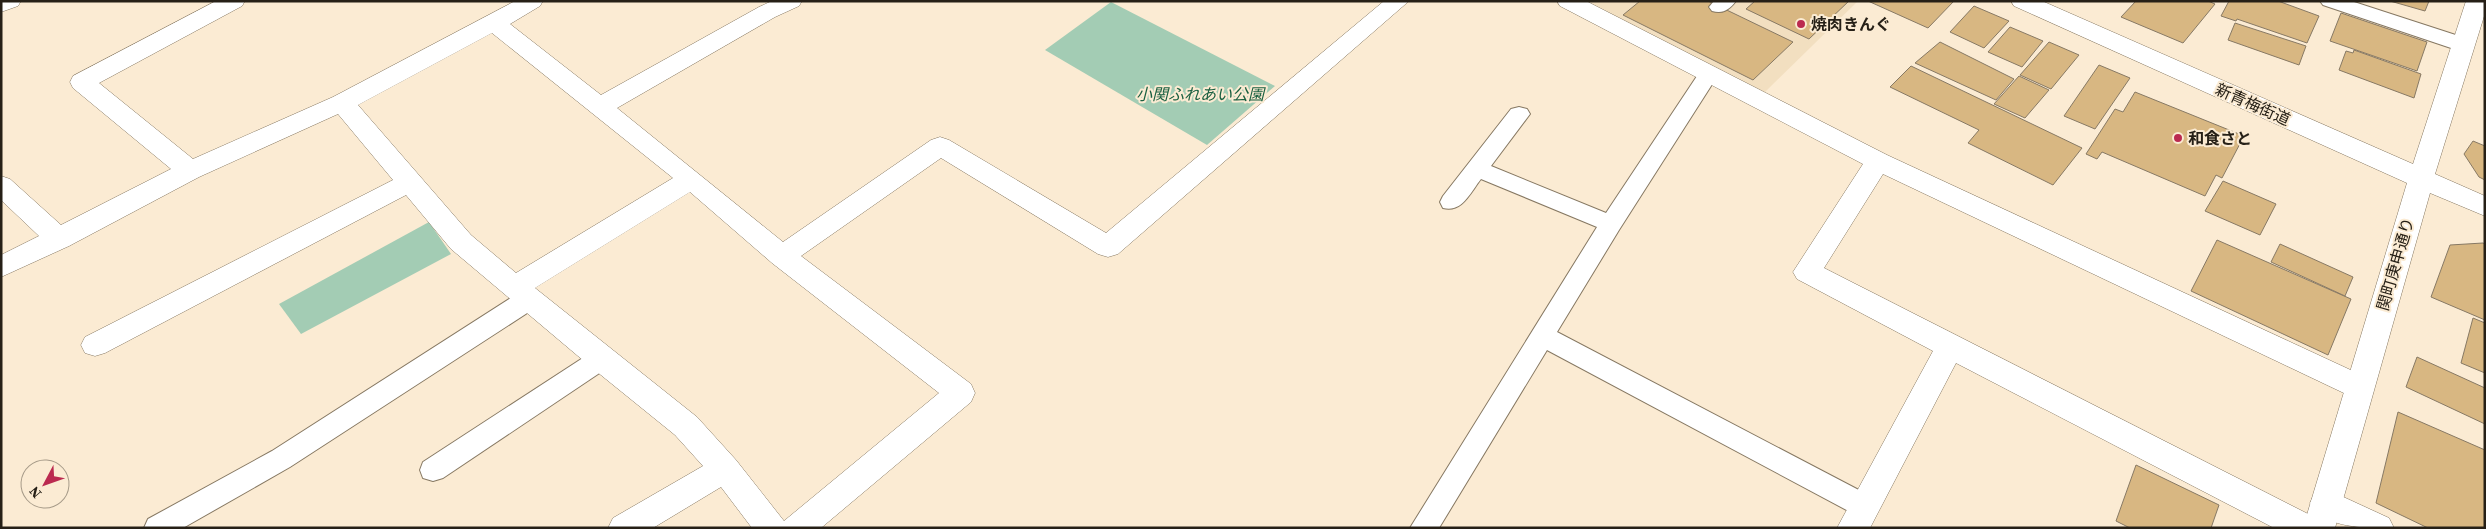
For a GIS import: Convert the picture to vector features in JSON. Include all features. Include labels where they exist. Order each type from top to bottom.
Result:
[{"type":"street","points":[[1,6],[10,1]]},
{"type":"street","points":[[190,171],[82,82],[234,1]]},
{"type":"street","points":[[1,267],[190,171],[342,103],[532,1]]},
{"type":"street","points":[[600,107],[767,12],[791,1]]},
{"type":"street","points":[[782,256],[940,146],[1108,248],[1398,1]]},
{"type":"street","points":[[1568,1],[1708,75],[1878,161],[2359,387]]},
{"type":"street","name":"新青梅街道","points":[[2022,1],[2485,207]]},
{"type":"street","name":"関町庚申通り","points":[[2323,515],[2421,178],[2477,1]]},
{"type":"street","points":[[494,23],[691,179],[782,256],[960,393],[797,528]]},
{"type":"street","points":[[342,103],[461,242],[601,359],[686,426],[725,469],[771,528]]},
{"type":"street","points":[[1878,161],[1807,272],[2305,528]]},
{"type":"street","points":[[522,293],[691,179]]},
{"type":"street","points":[[95,345],[410,182]]},
{"type":"street","points":[[1,185],[59,239]]},
{"type":"street","points":[[1858,517],[1950,347]]},
{"type":"street","points":[[624,528],[725,469]]},
{"type":"street","points":[[2323,515],[2378,528]]},
{"type":"lane","points":[[2330,1],[2464,45]]},
{"type":"lane","points":[[1424,528],[1611,224],[1708,75]]},
{"type":"lane","points":[[1451,202],[1519,114]]},
{"type":"lane","points":[[1477,169],[1611,224]]},
{"type":"lane","points":[[158,528],[281,459],[522,293]]},
{"type":"lane","points":[[1543,336],[1858,517]]},
{"type":"lane","points":[[432,470],[601,359]]},
{"type":"shaded area","points":[[1588,1],[1858,1],[1765,92],[1712,68]]},
{"type":"green space","name":"小関ふれあい公園","points":[[1111,2],[1275,86],[1207,145],[1045,50]]},
{"type":"green space","points":[[429,222],[451,254],[301,334],[279,304]]},
{"type":"building","points":[[1640,1],[1708,1],[1793,42],[1753,80],[1623,15]]},
{"type":"building","name":"焼肉きんぐ","points":[[1755,1],[1849,1],[1809,39],[1746,9]]},
{"type":"building","points":[[1868,1],[1954,1],[1928,28]]},
{"type":"building","points":[[2136,1],[2208,1],[2215,4],[2183,43],[2121,17]]},
{"type":"building","points":[[2229,1],[2278,1],[2319,16],[2307,43],[2237,19],[2236,21],[2221,16]]},
{"type":"building","points":[[2390,1],[2429,1],[2425,11]]},
{"type":"building","points":[[1974,6],[2009,21],[1984,48],[1950,32]]},
{"type":"building","points":[[2341,13],[2427,42],[2417,71],[2330,41]]},
{"type":"building","points":[[2235,23],[2306,46],[2299,65],[2228,40]]},
{"type":"building","points":[[2010,27],[2043,41],[2022,67],[1988,52]]},
{"type":"building","points":[[1940,42],[2014,79],[1996,100],[1915,63]]},
{"type":"building","points":[[2049,42],[2079,55],[2051,89],[2020,75]]},
{"type":"building","points":[[2354,50],[2421,74],[2414,98],[2339,70],[2346,51],[2353,53]]},
{"type":"building","points":[[2099,65],[2130,78],[2095,129],[2064,116]]},
{"type":"building","points":[[1911,66],[2082,148],[2053,185],[1968,143],[1979,130],[1890,87]]},
{"type":"building","points":[[2019,76],[2049,90],[2025,118],[1994,104]]},
{"type":"building","points":[[2135,92],[2244,136],[2222,178],[2216,175],[2205,196],[2102,152],[2097,159],[2086,154],[2115,109],[2123,112]]},
{"type":"building","points":[[2473,141],[2485,146],[2485,180],[2479,177],[2464,154]]},
{"type":"building","points":[[2223,181],[2276,204],[2260,235],[2205,211]]},
{"type":"building","points":[[2217,240],[2351,299],[2328,355],[2191,291]]},
{"type":"building","points":[[2280,244],[2353,277],[2345,296],[2271,262]]},
{"type":"building","points":[[2485,244],[2485,320],[2431,297],[2450,245]]},
{"type":"building","points":[[2473,318],[2485,323],[2485,373],[2461,363]]},
{"type":"building","points":[[2417,357],[2485,388],[2485,424],[2406,387]]},
{"type":"building","points":[[2398,412],[2485,450],[2485,528],[2428,528],[2376,503]]},
{"type":"building","points":[[2136,465],[2219,505],[2211,528],[2130,528],[2116,521]]},
{"type":"place","name":"焼肉きんぐ","points":[[1801,24]]},
{"type":"place","name":"和食さと","points":[[2178,138]]}]
